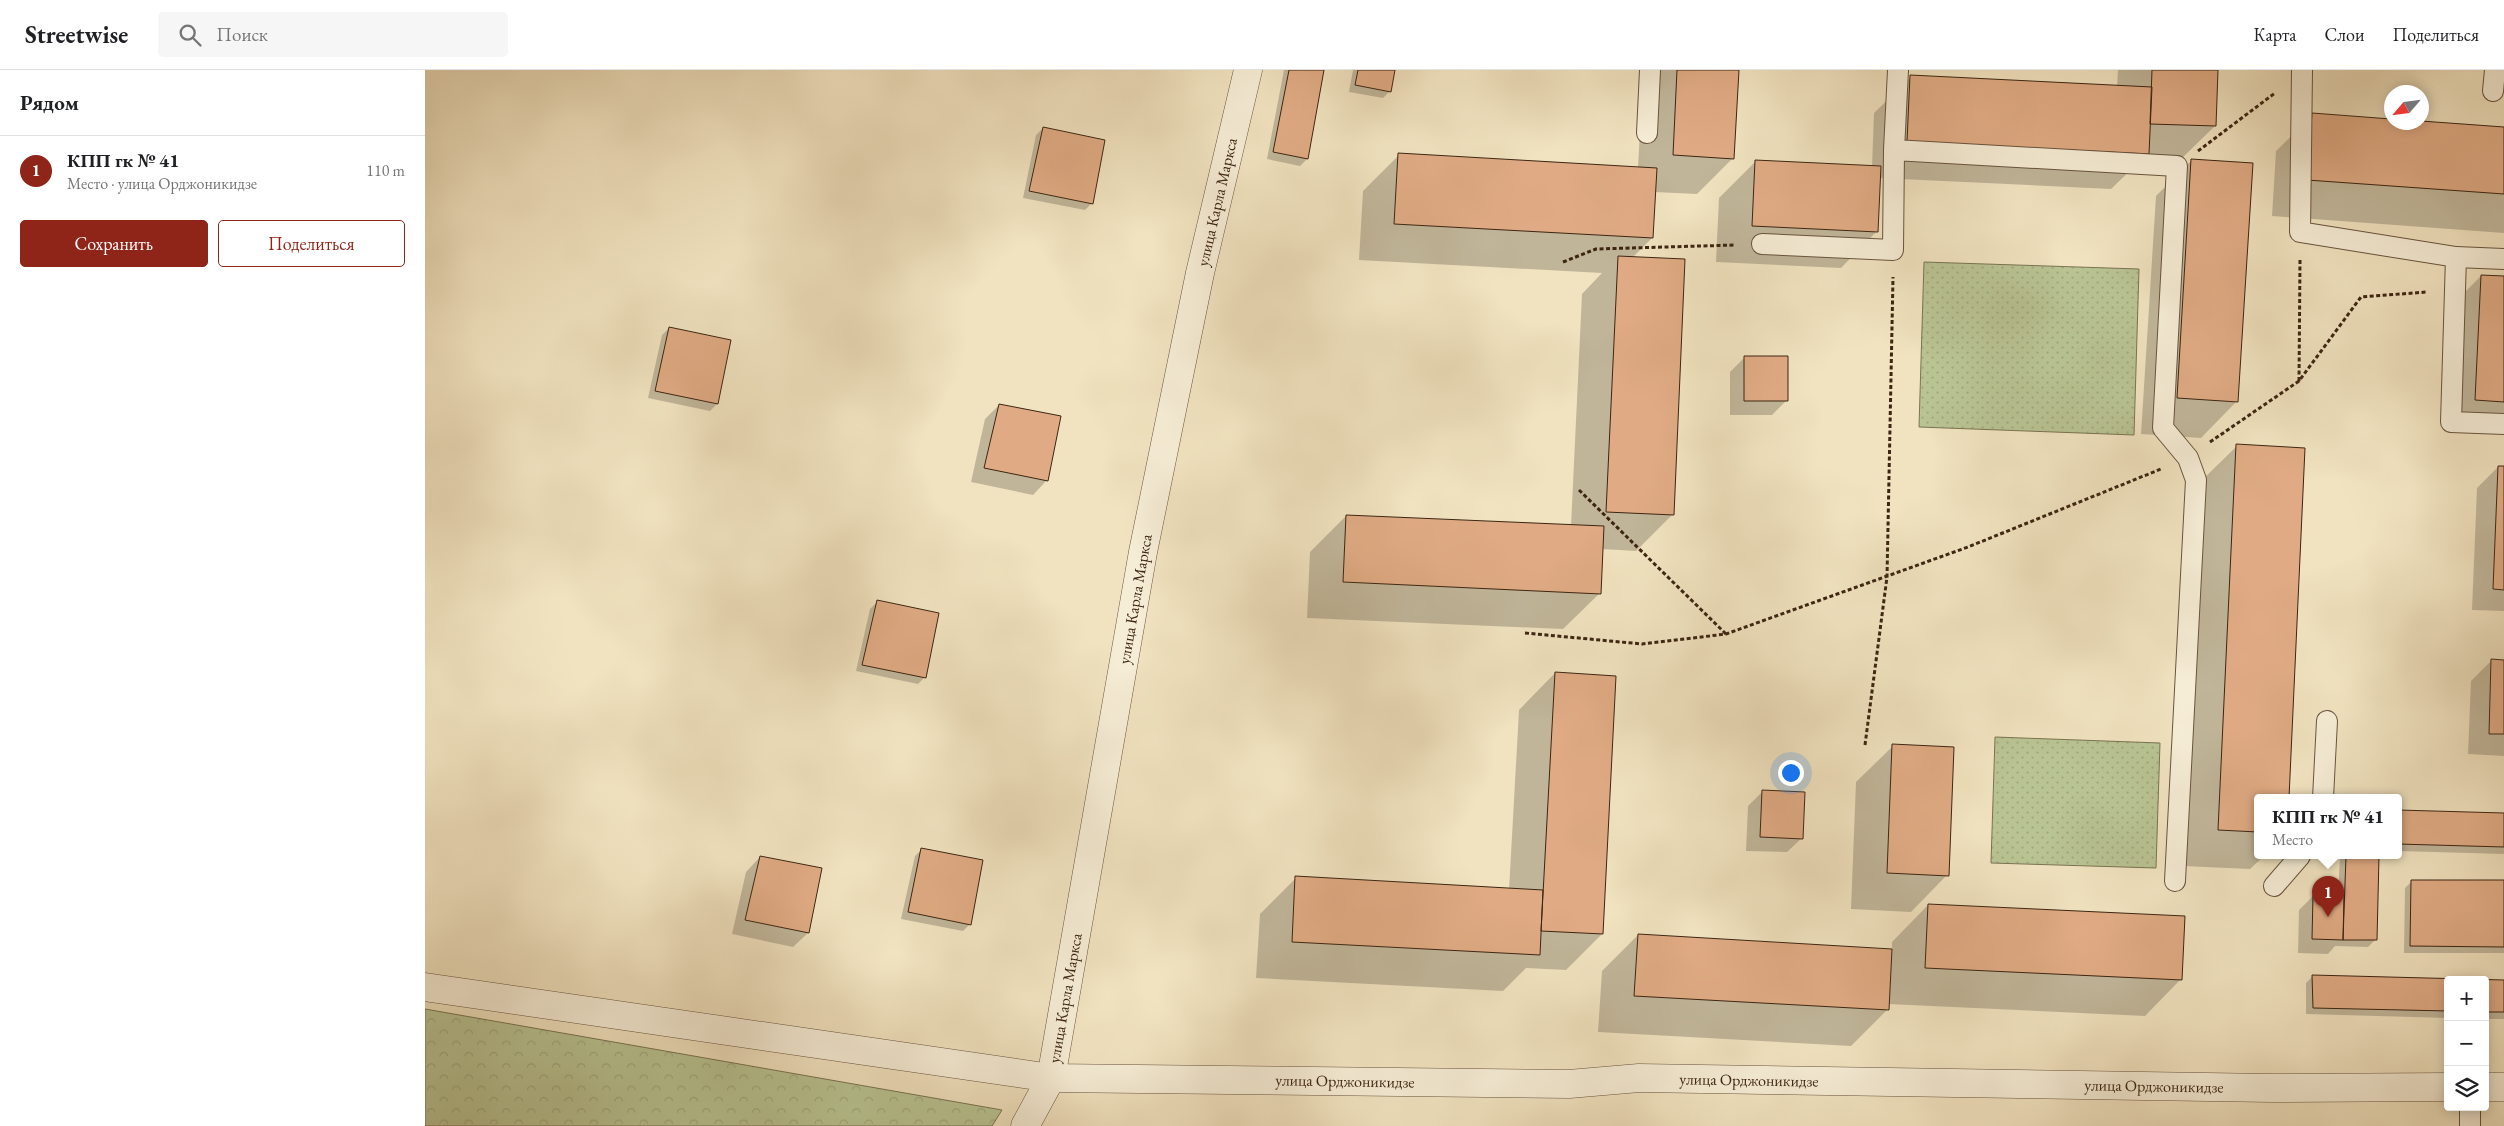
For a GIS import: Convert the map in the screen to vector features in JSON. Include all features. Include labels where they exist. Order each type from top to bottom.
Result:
[{"type":"street","name":"улица Карла Маркса","points":[[1025,1126],[1051,1078],[1143,552],[1200,273],[1248,70]]},
{"type":"street","name":"улица Орджоникидзе","points":[[425,987],[1051,1078],[1569,1084],[1639,1078],[2271,1088],[2444,1087]]},
{"type":"street","points":[[2489,1087],[2504,1087]]},
{"type":"lane","points":[[1647,133],[1650,70]]},
{"type":"lane","points":[[1762,244],[1893,250],[1894,150],[1899,70]]},
{"type":"lane","points":[[2493,91],[2495,70]]},
{"type":"lane","points":[[2302,71],[2300,232],[2456,257],[2504,259]]},
{"type":"lane","points":[[1894,150],[2177,166],[2163,428],[2188,458],[2197,480],[2175,881]]},
{"type":"lane","points":[[2456,257],[2451,422],[2504,424]]},
{"type":"lane","points":[[2323,794],[2327,721]]},
{"type":"lane","points":[[2274,886],[2296,859]]},
{"type":"lane","points":[[2470,1111],[2470,1126]]},
{"type":"path","points":[[2177,166],[2302,71]]},
{"type":"path","points":[[2299,381],[2300,232]]},
{"type":"path","points":[[1563,262],[1596,249],[1762,244]]},
{"type":"path","points":[[1865,744],[1887,577],[1893,250]]},
{"type":"path","points":[[1525,632],[1642,644],[1726,634],[1887,577],[1968,547],[2188,458],[2299,381],[2361,297],[2455,289]]},
{"type":"path","points":[[1579,490],[1726,634]]},
{"type":"green space","points":[[1924,262],[2139,269],[2134,435],[1919,427]]},
{"type":"green space","points":[[1995,737],[2160,743],[2156,868],[1991,863]]},
{"type":"green space","points":[[425,1009],[1002,1110],[992,1126],[425,1126]]},
{"type":"building","points":[[1289,70],[1324,70],[1308,159],[1273,152]]},
{"type":"building","points":[[1358,70],[1395,70],[1391,92],[1355,85]]},
{"type":"building","points":[[1677,70],[1739,70],[1734,159],[1673,155]]},
{"type":"building","points":[[2152,70],[2218,70],[2216,126],[2150,124]]},
{"type":"building","points":[[1910,75],[2152,87],[2149,154],[1907,142]]},
{"type":"building","points":[[2312,113],[2384,118],[2384,130],[2429,130],[2429,122],[2504,127],[2504,194],[2307,180]]},
{"type":"building","points":[[1043,127],[1105,140],[1093,204],[1029,191]]},
{"type":"building","points":[[1398,153],[1657,168],[1653,238],[1394,224]]},
{"type":"building","points":[[2191,159],[2253,163],[2238,402],[2177,398]]},
{"type":"building","points":[[1755,160],[1881,166],[1878,232],[1752,226]]},
{"type":"building","points":[[1618,256],[1685,259],[1674,515],[1606,512]]},
{"type":"building","points":[[2481,275],[2504,276],[2504,402],[2475,400]]},
{"type":"building","points":[[669,327],[731,340],[718,404],[655,391]]},
{"type":"building","points":[[1744,356],[1788,356],[1788,401],[1744,401]]},
{"type":"building","points":[[999,404],[1061,416],[1048,481],[984,468]]},
{"type":"building","points":[[2236,444],[2305,448],[2289,794],[2254,794],[2254,832],[2218,830]]},
{"type":"building","points":[[2498,466],[2504,466],[2504,590],[2493,589]]},
{"type":"building","points":[[1346,515],[1604,526],[1601,594],[1343,582]]},
{"type":"building","points":[[877,600],[939,613],[926,678],[862,665]]},
{"type":"building","points":[[2491,659],[2504,660],[2504,734],[2489,734]]},
{"type":"building","points":[[1555,672],[1616,676],[1603,934],[1541,931]]},
{"type":"building","points":[[1892,744],[1954,747],[1949,876],[1887,873]]},
{"type":"building","points":[[1762,790],[1805,792],[1803,839],[1760,837]]},
{"type":"building","points":[[2402,810],[2504,813],[2504,847],[2402,844]]},
{"type":"building","points":[[921,848],[983,860],[971,925],[908,912]]},
{"type":"building","points":[[760,856],[822,868],[809,933],[745,920]]},
{"type":"building","points":[[2346,859],[2379,859],[2377,940],[2343,940]]},
{"type":"building","points":[[1295,876],[1543,890],[1540,955],[1292,942]]},
{"type":"building","points":[[2411,880],[2504,880],[2504,947],[2410,946]]},
{"type":"building","points":[[2313,895],[2344,895],[2343,940],[2312,939]]},
{"type":"building","points":[[1928,904],[2185,916],[2182,980],[1925,968]]},
{"type":"building","points":[[1638,934],[1892,949],[1889,1010],[1634,996]]},
{"type":"building","points":[[2312,975],[2444,978],[2444,1011],[2313,1008]]},
{"type":"building","points":[[2489,980],[2504,980],[2504,1012],[2489,1012]]},
{"type":"place","name":"КПП гк № 41","points":[[2328,917]]}]
